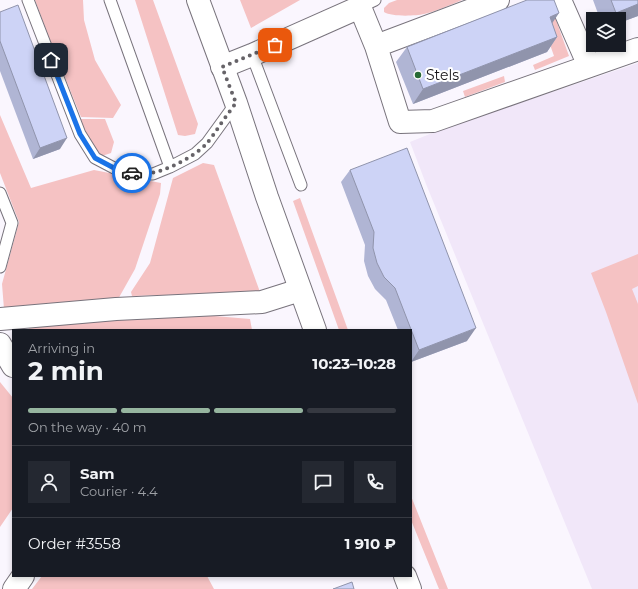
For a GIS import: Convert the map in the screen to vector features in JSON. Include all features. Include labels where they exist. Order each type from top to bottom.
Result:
[{"type":"street","points":[[198,0],[236,103],[267,197],[315,329]]},
{"type":"street","points":[[376,46],[498,0]]},
{"type":"street","points":[[560,0],[590,66]]},
{"type":"street","points":[[222,67],[368,3],[376,46],[400,122],[433,121],[638,49]]},
{"type":"street","points":[[0,319],[116,309],[262,302],[300,290]]},
{"type":"street","points":[[0,344],[12,364]]},
{"type":"street","points":[[14,589],[22,577]]},
{"type":"street","points":[[405,577],[410,589]]},
{"type":"lane","points":[[28,0],[80,134],[95,158],[114,168],[136,174],[152,174],[166,169],[194,154],[207,143],[236,103]]},
{"type":"lane","points":[[110,0],[166,169]]},
{"type":"lane","points":[[252,55],[301,185]]},
{"type":"lane","points":[[0,193],[12,223],[0,267]]},
{"type":"shaded area","points":[[35,0],[83,0],[84,20],[95,60],[121,105],[113,118],[81,117]]},
{"type":"shaded area","points":[[135,0],[153,0],[198,124],[195,134],[185,136],[178,135]]},
{"type":"shaded area","points":[[240,0],[300,0],[251,28]]},
{"type":"shaded area","points":[[397,0],[462,0],[439,10],[420,15],[409,16],[388,14],[384,12],[384,8],[389,3]]},
{"type":"shaded area","points":[[551,6],[569,56],[535,70],[533,65],[554,56],[547,36]]},
{"type":"shaded area","points":[[638,63],[638,589],[592,589],[410,142],[440,130]]},
{"type":"shaded area","points":[[504,76],[505,82],[465,97],[463,91]]},
{"type":"shaded area","points":[[0,115],[31,188],[94,170],[161,183],[160,194],[135,269],[117,301],[4,309],[2,284],[19,222],[0,173]]},
{"type":"shaded area","points":[[80,119],[105,119],[114,142],[111,153],[102,156],[91,145]]},
{"type":"shaded area","points":[[203,163],[214,165],[260,292],[132,296],[131,292],[150,263],[173,178]]},
{"type":"shaded area","points":[[300,198],[348,329],[339,329],[293,201]]},
{"type":"shaded area","points":[[638,254],[638,286],[632,289],[638,304],[638,404],[591,273]]},
{"type":"shaded area","points":[[179,313],[250,319],[252,329],[28,329],[31,327]]},
{"type":"shaded area","points":[[0,382],[12,397],[12,509],[0,527]]},
{"type":"shaded area","points":[[412,499],[448,589],[439,589],[412,522]]},
{"type":"shaded area","points":[[41,577],[208,577],[214,589],[32,589]]},
{"type":"building","points":[[527,0],[554,0],[559,13],[550,17],[557,37],[423,89],[407,47]]},
{"type":"building","points":[[611,0],[638,0],[638,4],[616,12]]},
{"type":"building","points":[[18,5],[67,138],[40,148],[0,41],[0,12]]},
{"type":"building","points":[[407,148],[476,328],[419,350],[395,288],[384,277],[377,263],[373,248],[374,232],[350,170]]},
{"type":"building","points":[[352,582],[354,589],[333,589]]},
{"type":"way so far","points":[[132,173],[152,174],[170,167],[194,154],[207,143],[236,103],[222,67],[275,45]]},
{"type":"place","name":"Stels","points":[[418,75]]},
{"type":"route","points":[[51,60],[80,134],[95,158],[114,168],[132,173]]}]
